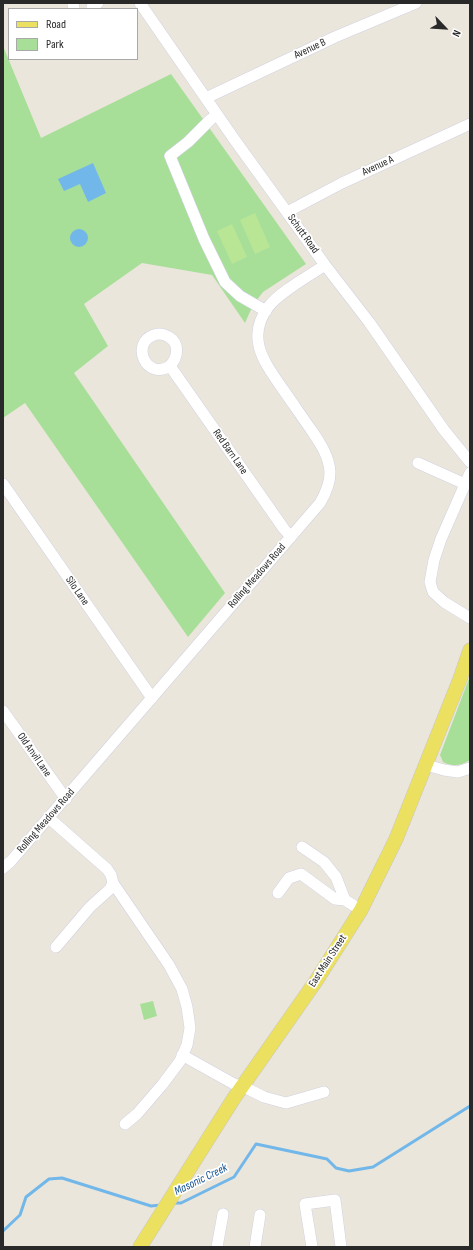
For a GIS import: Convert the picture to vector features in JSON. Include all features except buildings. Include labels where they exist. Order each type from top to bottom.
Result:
[{"type":"main road","name":"East Main Street","points":[[140,1247],[242,1086],[316,981],[361,910],[396,839],[460,680],[470,650]]},
{"type":"street","name":"Schutt Road","points":[[140,3],[217,115],[325,265],[365,316],[444,430],[470,462]]},
{"type":"street","name":"Avenue B","points":[[206,98],[416,3]]},
{"type":"street","points":[[217,115],[188,142],[170,156],[204,238],[225,282],[240,296],[266,311]]},
{"type":"street","name":"Avenue A","points":[[287,212],[342,183],[470,124]]},
{"type":"street","name":"Rolling Meadows Road","points":[[3,868],[66,799],[320,503],[328,486],[330,471],[326,455],[317,439],[262,359],[258,333],[262,318],[270,305],[281,295],[325,265]]},
{"type":"street","name":"Red Barn Lane","points":[[170,366],[291,537]]},
{"type":"street","points":[[418,463],[465,484]]},
{"type":"street","points":[[470,473],[441,539],[434,560],[430,582],[433,592],[444,602],[470,618]]},
{"type":"street","name":"Silo Lane","points":[[3,484],[152,698]]},
{"type":"street","name":"Old Anvil Lane","points":[[3,711],[66,799]]},
{"type":"street","points":[[426,765],[458,772],[470,768]]},
{"type":"street","points":[[49,818],[107,869],[111,875],[113,883],[165,959],[182,989],[187,1007],[190,1028],[180,1061],[137,1114],[125,1124]]},
{"type":"street","points":[[302,847],[324,862],[336,877],[345,900]]},
{"type":"street","points":[[278,892],[289,878],[301,874],[335,899],[345,900],[361,910]]},
{"type":"street","points":[[56,947],[90,907],[110,889],[113,883]]},
{"type":"street","points":[[182,1056],[234,1084],[242,1086],[264,1097],[286,1103],[324,1092]]},
{"type":"street","points":[[312,1247],[305,1204],[335,1200],[341,1247]]},
{"type":"street","points":[[217,1247],[223,1214]]},
{"type":"street","points":[[255,1247],[260,1215]]},
{"type":"green space","points":[[3,46],[41,138],[171,74],[306,264],[263,292],[253,305],[245,323],[212,275],[142,263],[84,304],[108,346],[74,373],[225,593],[188,637],[25,403],[3,418]]},
{"type":"green space","points":[[255,213],[270,247],[255,254],[240,220]]},
{"type":"green space","points":[[232,224],[247,257],[232,264],[217,231]]},
{"type":"green space","points":[[470,676],[470,760],[460,765],[450,765],[443,762],[440,755]]},
{"type":"green space","points":[[153,1001],[157,1016],[144,1020],[140,1004]]},
{"type":"water","points":[[93,163],[106,193],[88,202],[80,184],[64,191],[58,179]]},
{"type":"water","points":[[79,229],[85,232],[88,238],[85,244],[79,247],[73,244],[70,238],[73,232]]},
{"type":"waterway","name":"Masonic Creek","points":[[173,1203],[181,1203],[234,1177],[256,1144],[327,1159],[336,1168],[349,1171],[373,1167],[470,1106]]},
{"type":"waterway","name":"Masonic Creek","points":[[3,1231],[20,1215],[26,1197],[49,1179],[62,1178],[151,1206],[161,1205]]}]
